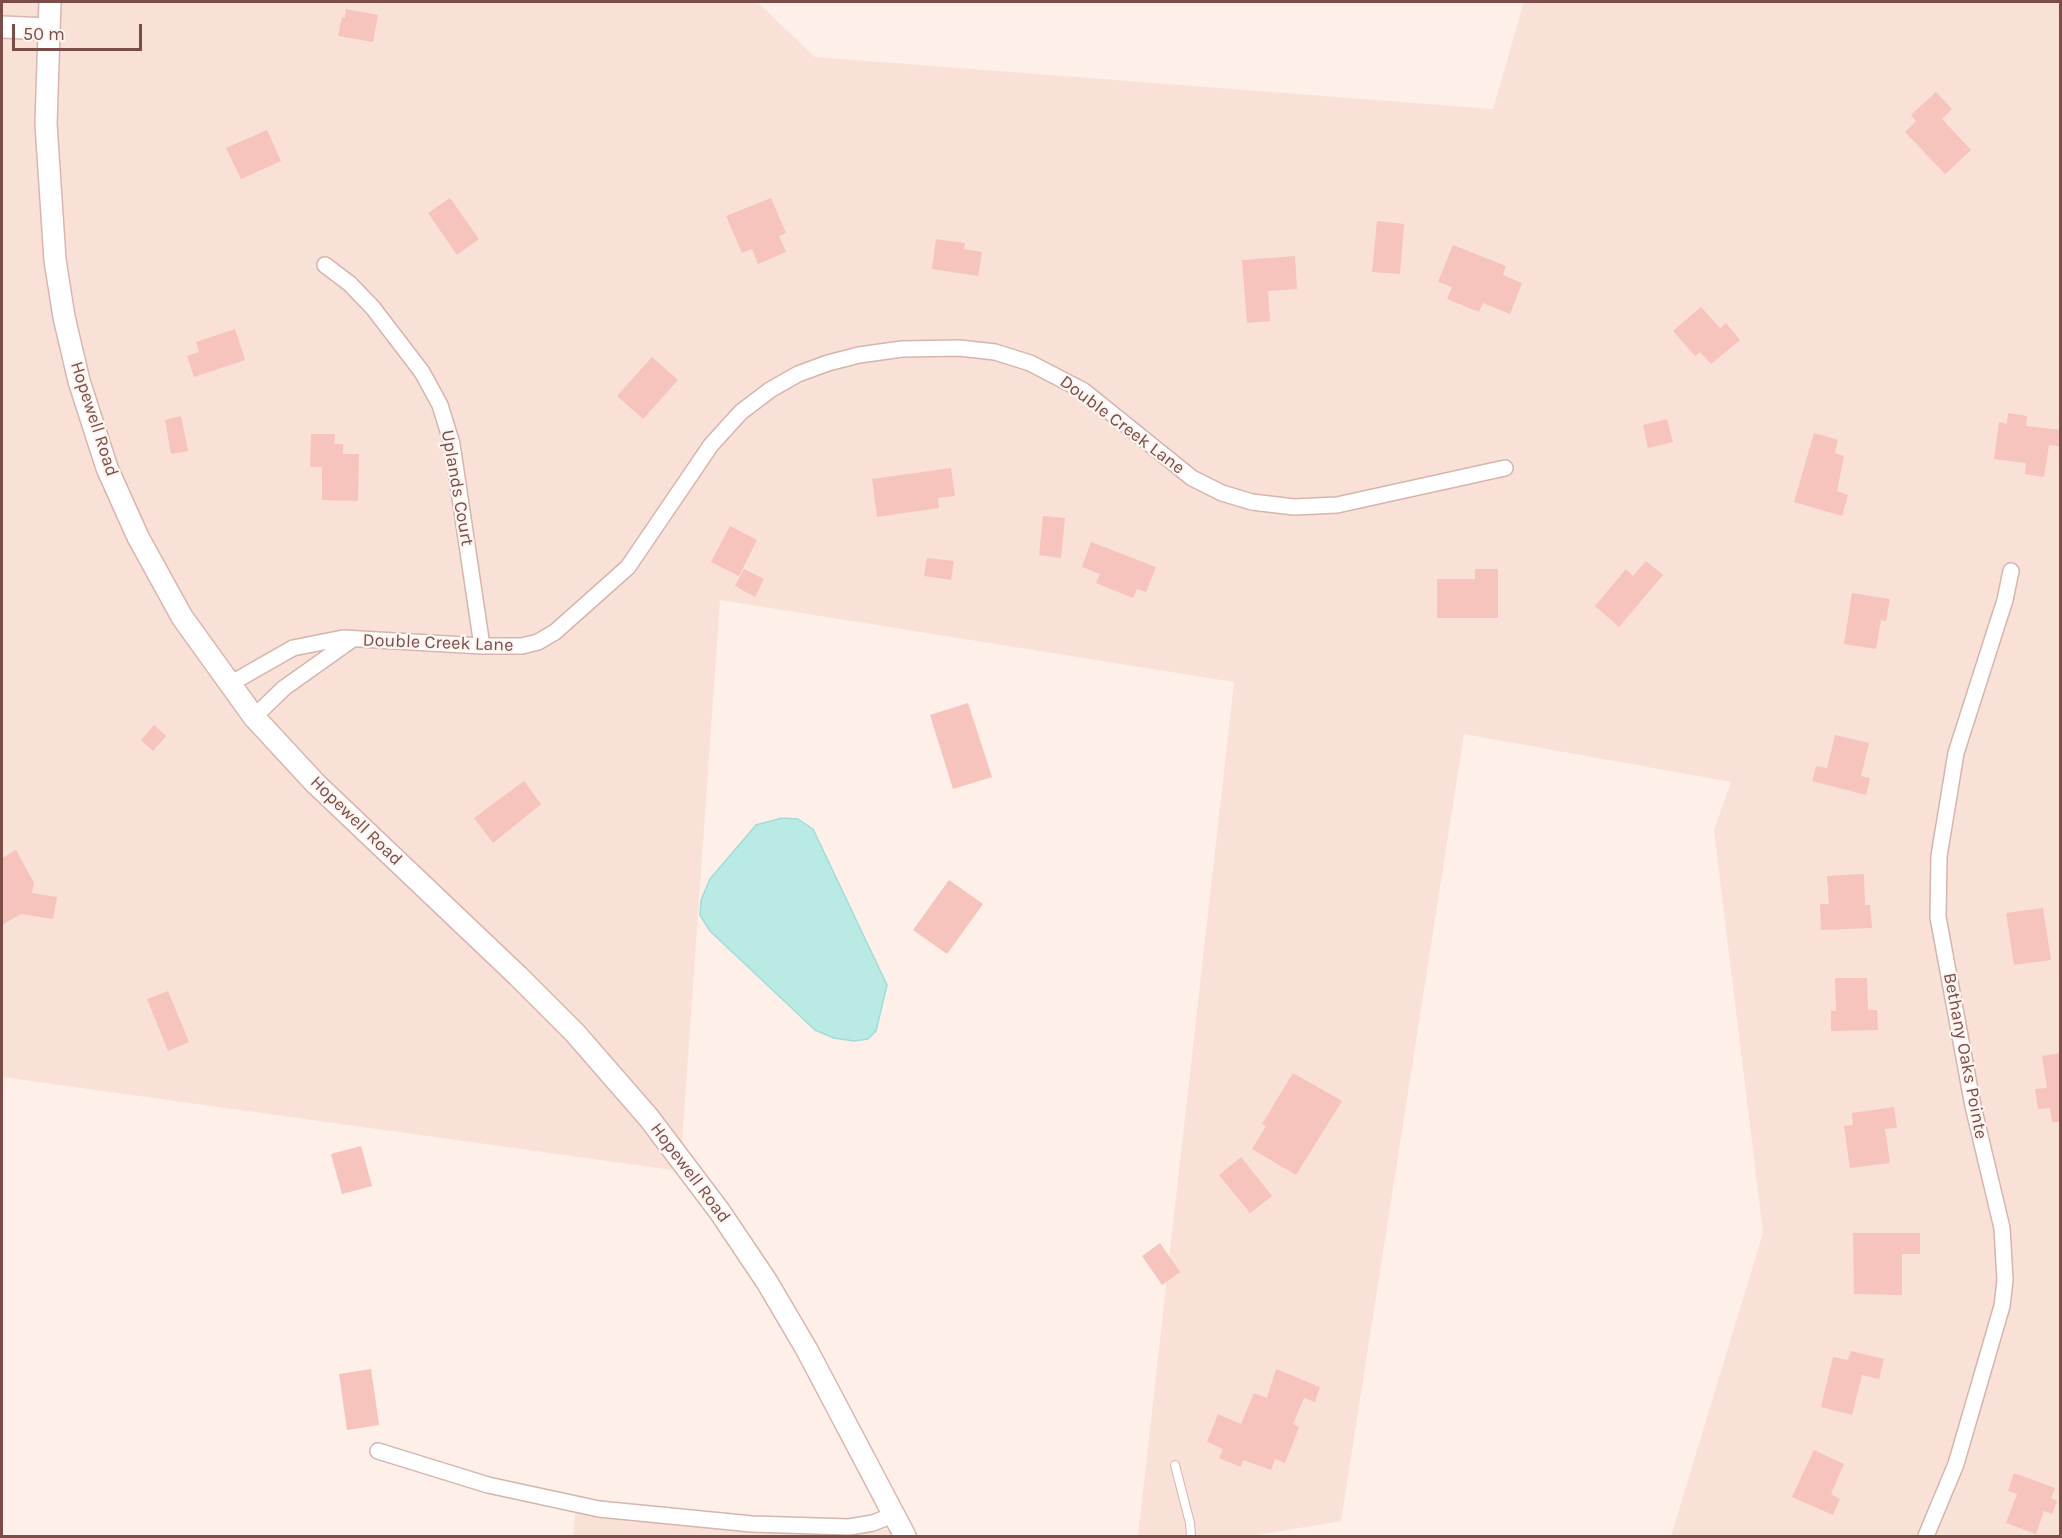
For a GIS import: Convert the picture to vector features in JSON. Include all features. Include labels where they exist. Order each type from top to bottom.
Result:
[{"type":"street","name":"Hopewell Road","points":[[50,2],[46,124],[55,260],[63,317],[79,381],[107,468],[138,537],[182,617],[228,684],[254,717],[315,783],[575,1033],[649,1118],[720,1212],[767,1282],[807,1350],[905,1536]]},
{"type":"street","points":[[2,27],[49,29]]},
{"type":"street","name":"Uplands Court","points":[[325,265],[350,284],[374,308],[422,372],[440,405],[452,444],[482,646]]},
{"type":"street","name":"Double Creek Lane","points":[[228,684],[293,648],[343,638],[482,646],[522,646],[538,642],[555,632],[628,567],[711,445],[741,412],[770,390],[798,374],[859,355],[902,350],[959,348],[995,352],[1030,363],[1084,391],[1192,478],[1222,493],[1252,502],[1294,507],[1337,505],[1505,468]]},
{"type":"street","name":"Bethany Oaks Pointe","points":[[1926,1536],[1956,1464],[2002,1306],[2005,1280],[2002,1228],[1973,1106],[1938,917],[1939,856],[1956,753],[2005,600],[2011,571]]},
{"type":"street","name":"Double Creek Lane","points":[[254,717],[284,687],[353,639]]},
{"type":"street","points":[[378,1451],[488,1485],[599,1509],[752,1524],[849,1527],[873,1523],[893,1515]]},
{"type":"lane","points":[[1175,1465],[1190,1523],[1191,1536]]},
{"type":"shaded area","points":[[2,2],[757,2],[815,57],[1493,109],[1524,2],[2060,2],[2060,1536],[1671,1536],[1763,1233],[1714,830],[1731,782],[1464,734],[1341,1521],[1251,1536],[1138,1536],[1234,682],[720,600],[680,1171],[2,1077]]},
{"type":"shaded area","points":[[576,1508],[888,1530],[892,1536],[573,1536]]},
{"type":"water","points":[[782,818],[798,819],[813,829],[887,985],[876,1031],[868,1039],[854,1041],[834,1038],[815,1030],[710,931],[700,915],[701,900],[710,879],[756,825]]},
{"type":"building","points":[[346,9],[378,15],[373,42],[338,36]]},
{"type":"building","points":[[1936,92],[1952,109],[1942,119],[1971,150],[1945,174],[1905,132],[1916,121],[1911,115]]},
{"type":"building","points":[[267,130],[281,161],[241,179],[226,148]]},
{"type":"building","points":[[450,198],[479,239],[457,255],[428,213]]},
{"type":"building","points":[[771,198],[786,233],[779,236],[786,252],[758,264],[752,249],[742,253],[726,216]]},
{"type":"building","points":[[1377,221],[1404,224],[1400,274],[1372,272]]},
{"type":"building","points":[[936,239],[965,243],[964,249],[982,252],[978,276],[932,269]]},
{"type":"building","points":[[1453,245],[1506,266],[1503,275],[1522,283],[1510,314],[1483,303],[1479,312],[1447,299],[1452,287],[1438,282]]},
{"type":"building","points":[[1295,256],[1297,289],[1268,291],[1270,321],[1247,323],[1242,260]]},
{"type":"building","points":[[1701,307],[1720,328],[1726,323],[1740,340],[1711,364],[1700,352],[1695,356],[1673,331]]},
{"type":"building","points":[[235,329],[245,360],[194,377],[187,356],[199,352],[196,342]]},
{"type":"building","points":[[652,357],[678,380],[643,419],[617,396]]},
{"type":"building","points":[[2008,413],[2027,416],[2026,426],[2061,430],[2059,446],[2049,445],[2044,477],[2025,474],[2026,463],[1994,459],[1999,422],[2007,424]]},
{"type":"building","points":[[181,416],[188,451],[171,454],[165,420]]},
{"type":"building","points":[[1667,419],[1673,442],[1648,448],[1643,425]]},
{"type":"building","points":[[1814,433],[1838,440],[1835,453],[1844,456],[1837,491],[1848,495],[1842,516],[1794,502]]},
{"type":"building","points":[[311,434],[335,434],[334,444],[343,444],[343,454],[359,454],[358,501],[322,500],[322,467],[310,467]]},
{"type":"building","points":[[951,468],[955,496],[938,498],[939,508],[877,517],[872,479]]},
{"type":"building","points":[[1043,516],[1065,518],[1061,558],[1039,555]]},
{"type":"building","points":[[730,526],[757,540],[739,576],[711,562]]},
{"type":"building","points":[[1091,542],[1156,567],[1146,592],[1137,589],[1133,598],[1096,583],[1100,574],[1082,567]]},
{"type":"building","points":[[927,558],[954,561],[951,580],[924,576]]},
{"type":"building","points":[[1646,561],[1663,575],[1619,627],[1595,606],[1626,569],[1633,576]]},
{"type":"building","points":[[744,569],[764,579],[755,597],[735,586]]},
{"type":"building","points":[[1475,569],[1498,569],[1498,618],[1437,618],[1437,579],[1475,579]]},
{"type":"building","points":[[1852,593],[1890,599],[1886,621],[1881,620],[1876,649],[1844,644]]},
{"type":"building","points":[[968,703],[992,777],[953,789],[930,715]]},
{"type":"building","points":[[154,725],[166,736],[153,751],[141,740]]},
{"type":"building","points":[[1835,735],[1869,743],[1861,776],[1870,778],[1866,795],[1812,781],[1816,766],[1827,768]]},
{"type":"building","points":[[524,781],[541,804],[493,843],[474,818]]},
{"type":"building","points":[[16,850],[34,883],[32,893],[57,897],[53,919],[21,914],[2,925],[2,858]]},
{"type":"building","points":[[1864,874],[1865,905],[1870,905],[1872,928],[1821,930],[1820,904],[1829,904],[1827,876]]},
{"type":"building","points":[[949,880],[983,904],[947,954],[913,930]]},
{"type":"building","points":[[2043,908],[2051,960],[2014,965],[2006,913]]},
{"type":"building","points":[[1835,978],[1867,978],[1868,1010],[1877,1010],[1878,1030],[1831,1031],[1831,1011],[1836,1011]]},
{"type":"building","points":[[168,991],[189,1042],[168,1051],[147,999]]},
{"type":"building","points":[[2061,1053],[2061,1122],[2052,1122],[2050,1108],[2038,1109],[2035,1089],[2047,1088],[2042,1056]]},
{"type":"building","points":[[1293,1073],[1342,1101],[1296,1175],[1252,1149],[1266,1126],[1262,1124]]},
{"type":"building","points":[[1894,1107],[1897,1128],[1885,1129],[1890,1163],[1850,1168],[1844,1126],[1853,1125],[1852,1113]]},
{"type":"building","points":[[361,1146],[372,1186],[342,1194],[331,1154]]},
{"type":"building","points":[[1241,1157],[1272,1196],[1250,1213],[1219,1175]]},
{"type":"building","points":[[1853,1233],[1920,1233],[1920,1254],[1902,1254],[1902,1295],[1854,1294]]},
{"type":"building","points":[[1160,1243],[1180,1272],[1162,1285],[1142,1256]]},
{"type":"building","points":[[1851,1351],[1884,1359],[1879,1379],[1862,1375],[1852,1415],[1821,1407],[1833,1357],[1848,1360]]},
{"type":"building","points":[[371,1369],[379,1425],[347,1430],[339,1374]]},
{"type":"building","points":[[1276,1369],[1320,1387],[1315,1402],[1304,1398],[1293,1424],[1299,1427],[1285,1463],[1275,1459],[1271,1470],[1243,1460],[1241,1467],[1219,1458],[1223,1449],[1207,1442],[1218,1414],[1241,1424],[1254,1393],[1267,1398]]},
{"type":"building","points":[[1814,1450],[1844,1464],[1831,1494],[1840,1499],[1833,1515],[1792,1497]]},
{"type":"building","points":[[2014,1473],[2055,1488],[2051,1498],[2057,1501],[2052,1514],[2044,1511],[2036,1534],[2006,1523],[2017,1494],[2008,1491]]}]
